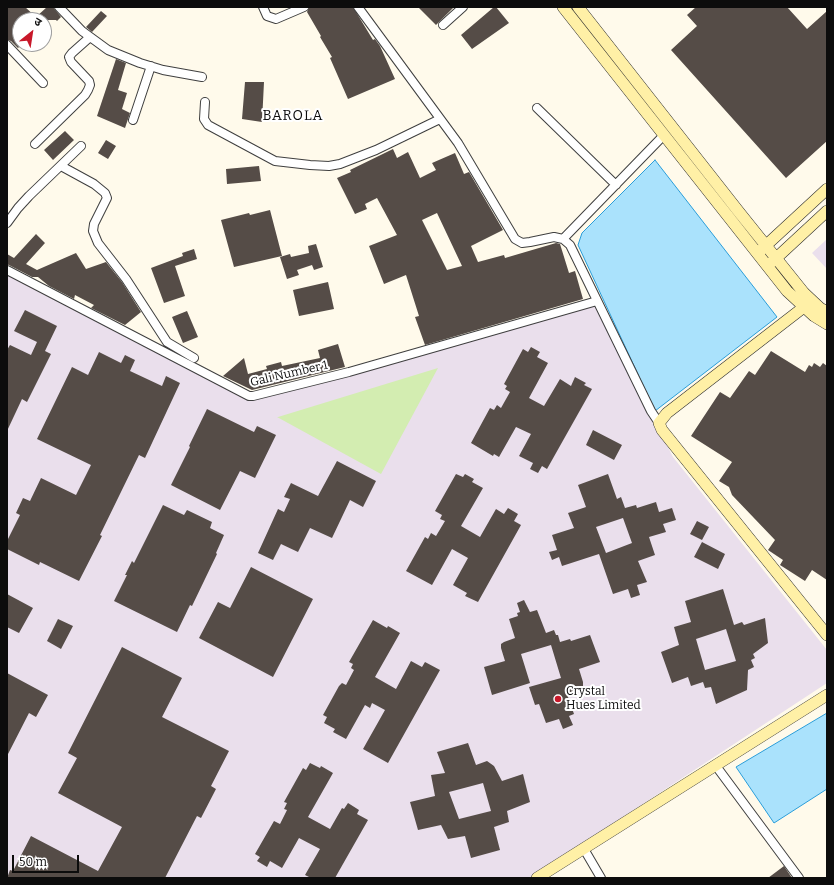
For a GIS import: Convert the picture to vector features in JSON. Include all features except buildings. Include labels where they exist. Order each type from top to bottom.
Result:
[{"type":"street","points":[[59,7],[90,37],[108,50],[151,66],[202,77]]},
{"type":"street","points":[[264,7],[267,16],[276,19],[304,7]]},
{"type":"street","points":[[358,7],[458,143],[515,239],[522,243],[554,237],[563,239],[570,245],[651,411],[662,430],[827,635]]},
{"type":"street","points":[[443,25],[463,7]]},
{"type":"street","points":[[563,7],[787,291],[814,316],[827,324]]},
{"type":"street","points":[[578,7],[804,293],[820,308],[827,312]]},
{"type":"street","points":[[35,144],[88,90],[90,85],[89,81],[69,58],[72,52],[90,37]]},
{"type":"street","points":[[7,45],[43,83]]},
{"type":"street","points":[[133,120],[151,66]]},
{"type":"street","points":[[205,102],[204,119],[208,125],[276,161],[310,165],[329,166],[340,164],[376,150],[440,120]]},
{"type":"street","points":[[537,108],[616,185]]},
{"type":"street","points":[[563,239],[664,135]]},
{"type":"street","points":[[7,223],[18,208],[81,146]]},
{"type":"street","points":[[61,166],[94,184],[105,193],[106,198],[94,224],[93,231],[98,243],[126,278],[167,342],[194,358]]},
{"type":"street","points":[[757,253],[827,189]]},
{"type":"street","points":[[767,266],[827,211]]},
{"type":"street","name":"Gali Number 1","points":[[7,270],[242,394],[253,396],[356,370],[597,301]]},
{"type":"street","points":[[659,423],[667,413],[804,307]]},
{"type":"street","points":[[537,878],[827,695]]},
{"type":"street","points":[[716,766],[799,878]]},
{"type":"street","points":[[584,849],[601,878]]},
{"type":"shaded area","points":[[827,239],[827,269],[812,253]]},
{"type":"shaded area","points":[[7,275],[252,400],[594,302],[673,457],[827,650],[827,683],[530,878],[7,878]]},
{"type":"green space","points":[[438,368],[381,474],[277,417],[278,417]]},
{"type":"water","points":[[655,160],[777,317],[655,411],[578,245],[582,233]]},
{"type":"water","points":[[827,713],[827,789],[774,823],[736,767]]},
{"type":"place","name":"Crystal Hues Limited","points":[[558,699]]},
{"type":"district","name":"BAROLA","points":[[293,116]]}]
